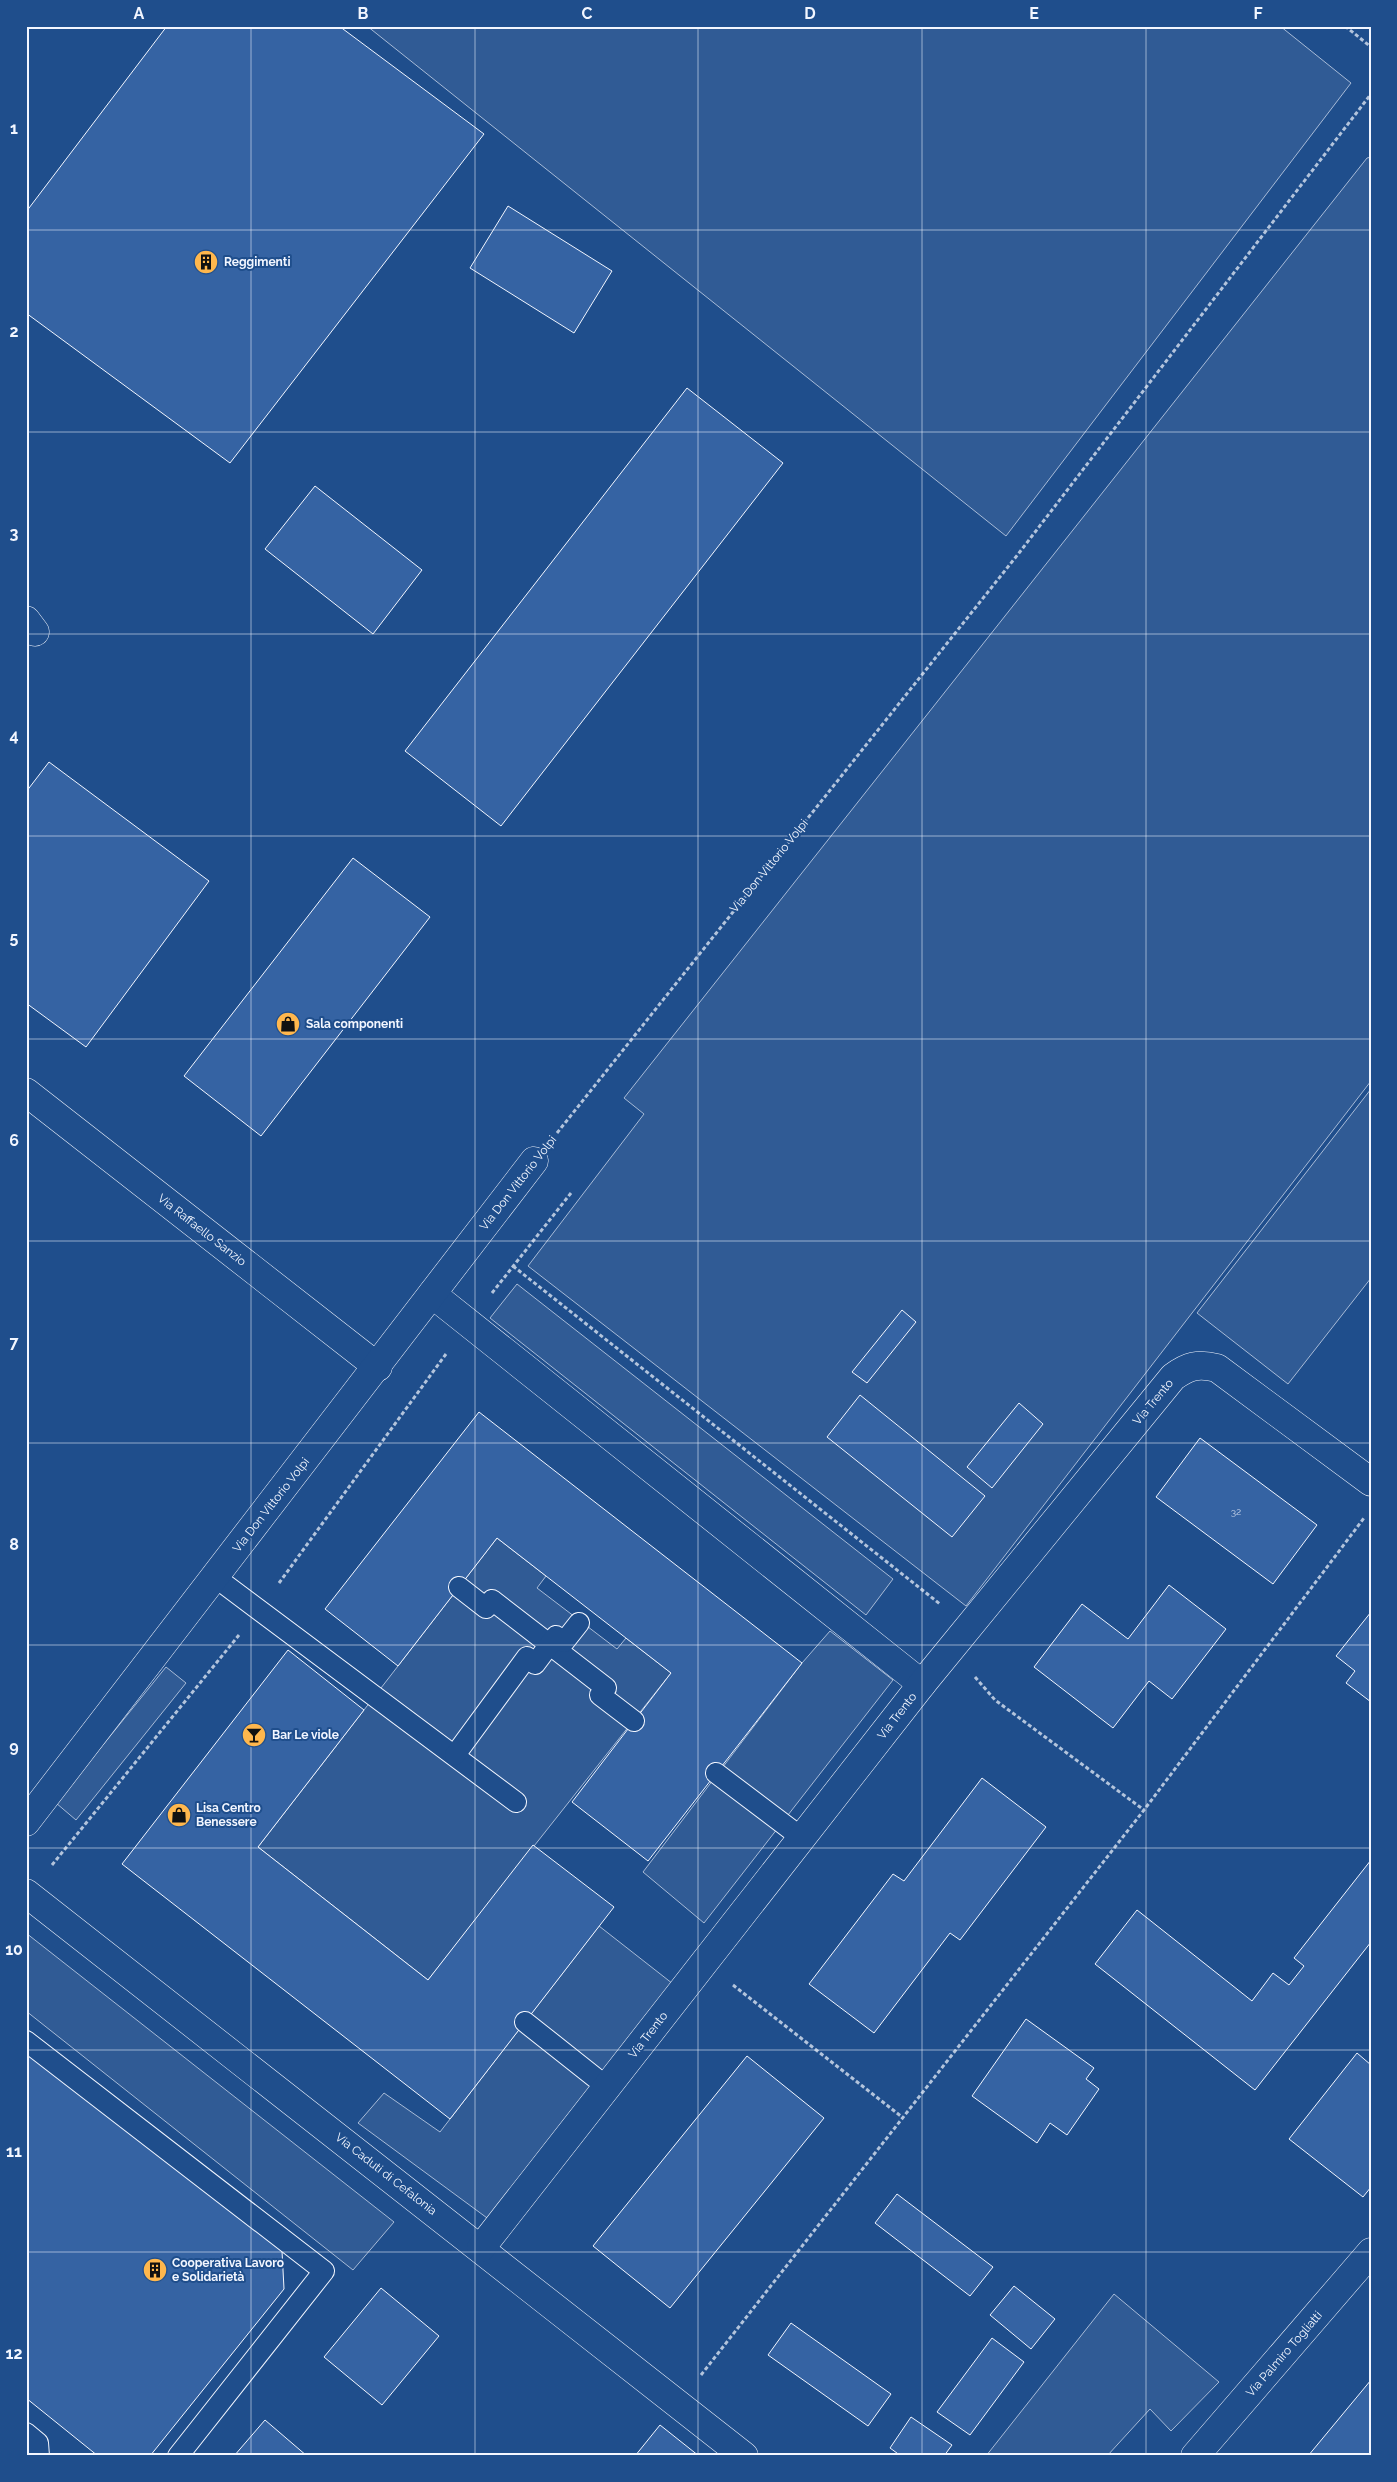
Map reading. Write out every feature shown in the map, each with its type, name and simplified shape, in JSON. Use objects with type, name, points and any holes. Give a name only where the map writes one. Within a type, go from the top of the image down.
[{"type":"street","name":"Via Raffaello Sanzio","points":[[26,1092],[378,1367]]},
{"type":"street","name":"Via Don Vittorio Volpi","points":[[26,1822],[378,1367],[534,1161]]},
{"type":"street","points":[[432,1294],[922,1684]]},
{"type":"street","name":"Via Trento","points":[[481,2248],[922,1684],[1173,1377],[1186,1367],[1203,1364],[1217,1368],[1371,1482]]},
{"type":"street","name":"Via Caduti di Cefalonia","points":[[26,1893],[679,2403],[744,2456]]},
{"type":"street","name":"Via Palmiro Togliatti","points":[[1195,2456],[1371,2252]]},
{"type":"lane","points":[[215,1577],[516,1802]]},
{"type":"lane","points":[[459,1587],[486,1608],[492,1600],[550,1644],[606,1688],[600,1695],[634,1721]]},
{"type":"lane","points":[[454,1755],[528,1657],[536,1664],[556,1636],[564,1642],[579,1622]]},
{"type":"lane","points":[[716,1773],[802,1838]]},
{"type":"lane","points":[[525,2022],[606,2088]]},
{"type":"lane","points":[[26,2041],[324,2272],[178,2456]]},
{"type":"lane","points":[[26,2433],[38,2443],[38,2456]]},
{"type":"path","points":[[1345,26],[1371,47]]},
{"type":"path","name":"Via Don Vittorio Volpi","points":[[534,1161],[1019,553],[1371,94]]},
{"type":"path","points":[[571,1193],[513,1266],[953,1614],[940,1640],[996,1700],[1144,1810]]},
{"type":"path","points":[[679,2403],[1144,1810],[1365,1517]]},
{"type":"path","points":[[705,1962],[902,2117]]},
{"type":"shaded area","points":[[367,26],[1280,26],[1351,83],[1006,536]]},
{"type":"shaded area","points":[[1371,157],[1371,1081],[966,1606],[528,1266],[644,1114],[624,1098],[1367,158]]},
{"type":"shaded area","points":[[1371,1089],[1371,1278],[1288,1384],[1197,1313]]},
{"type":"shaded area","points":[[517,1284],[893,1579],[866,1615],[490,1318]]},
{"type":"shaded area","points":[[497,1538],[546,1576],[537,1588],[617,1649],[626,1638],[671,1673],[428,1980],[258,1847]]},
{"type":"shaded area","points":[[830,1631],[893,1680],[704,1923],[643,1872],[802,1663]]},
{"type":"shaded area","points":[[166,1667],[186,1683],[76,1820],[56,1803]]},
{"type":"shaded area","points":[[599,1926],[682,1991],[498,2226],[358,2123],[384,2093],[440,2132]]},
{"type":"shaded area","points":[[26,1933],[394,2222],[353,2270],[26,2011]]},
{"type":"shaded area","points":[[1114,2294],[1219,2382],[1171,2431],[1150,2409],[1107,2456],[986,2456]]},
{"type":"building","name":"Reggimenti","points":[[167,26],[339,26],[484,134],[230,463],[26,313],[26,212]]},
{"type":"building","points":[[508,206],[612,271],[574,333],[470,268]]},
{"type":"building","points":[[687,388],[783,463],[501,826],[405,751]]},
{"type":"building","points":[[315,486],[422,570],[373,634],[265,549]]},
{"type":"building","points":[[49,762],[209,881],[86,1047],[26,1003],[26,792]]},
{"type":"building","points":[[353,858],[430,917],[261,1136],[184,1076]]},
{"type":"building","points":[[902,1310],[916,1322],[867,1383],[852,1372]]},
{"type":"building","points":[[860,1395],[985,1496],[952,1537],[827,1437]]},
{"type":"building","points":[[1019,1403],[1043,1424],[992,1488],[967,1467]]},
{"type":"building","points":[[479,1412],[802,1663],[648,1861],[572,1802],[671,1673],[497,1538],[398,1666],[325,1609]]},
{"type":"building","points":[[1200,1438],[1317,1525],[1273,1584],[1156,1497]]},
{"type":"building","points":[[1169,1585],[1226,1629],[1172,1699],[1149,1681],[1113,1728],[1034,1667],[1082,1604],[1128,1639]]},
{"type":"building","points":[[1371,1612],[1371,1702],[1346,1683],[1355,1671],[1336,1656]]},
{"type":"building","points":[[288,1650],[364,1710],[258,1847],[428,1980],[533,1845],[614,1907],[450,2119],[122,1864]]},
{"type":"building","points":[[982,1778],[1046,1827],[960,1940],[950,1933],[874,2033],[809,1984],[893,1874],[904,1881]]},
{"type":"building","points":[[1371,1860],[1371,1942],[1255,2090],[1095,1964],[1137,1910],[1252,2001],[1273,1973],[1289,1985],[1304,1966],[1294,1958]]},
{"type":"building","points":[[1026,2019],[1094,2068],[1086,2079],[1099,2089],[1067,2135],[1050,2123],[1037,2143],[972,2096]]},
{"type":"building","name":"Cooperativa Lavoro e Solidarietà","points":[[26,2048],[282,2251],[284,2289],[150,2456],[98,2456],[26,2398]]},
{"type":"building","points":[[1357,2053],[1371,2065],[1371,2187],[1363,2197],[1289,2139]]},
{"type":"building","points":[[747,2056],[824,2118],[670,2308],[593,2246]]},
{"type":"building","points":[[897,2194],[993,2267],[970,2296],[875,2223]]},
{"type":"building","points":[[1014,2286],[1055,2319],[1031,2349],[990,2315]]},
{"type":"building","points":[[381,2288],[439,2336],[382,2405],[324,2357]]},
{"type":"building","points":[[791,2323],[891,2394],[868,2426],[768,2355]]},
{"type":"building","points":[[992,2338],[1024,2362],[970,2435],[937,2412]]},
{"type":"building","points":[[1371,2380],[1371,2456],[1308,2456]]},
{"type":"building","points":[[911,2417],[952,2445],[944,2456],[901,2456],[890,2448]]},
{"type":"building","points":[[265,2420],[307,2456],[234,2456]]},
{"type":"building","points":[[660,2425],[699,2456],[635,2456]]},
{"type":"place","name":"Reggimenti","points":[[206,262]]},
{"type":"place","name":"Sala componenti","points":[[288,1024]]},
{"type":"place","name":"Bar Le viole","points":[[254,1735]]},
{"type":"place","name":"Lisa Centro Benessere","points":[[179,1815]]},
{"type":"place","name":"Cooperativa Lavoro e Solidarietà","points":[[155,2270]]}]
